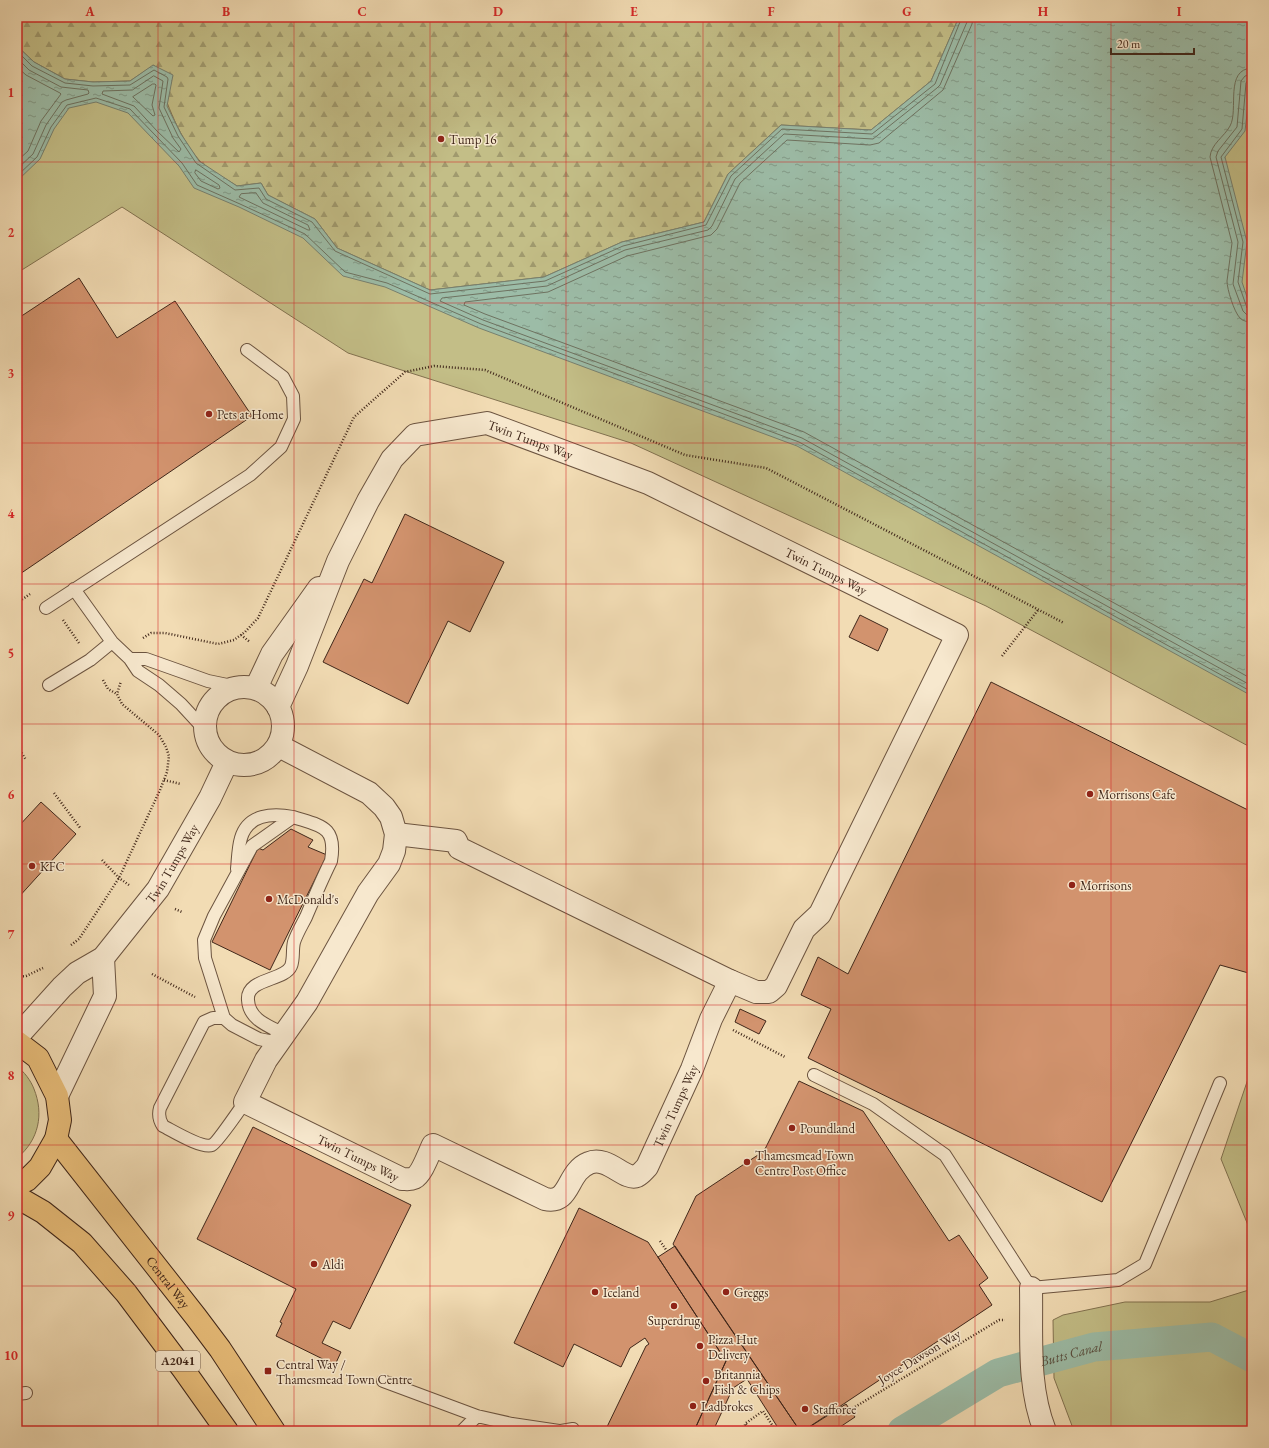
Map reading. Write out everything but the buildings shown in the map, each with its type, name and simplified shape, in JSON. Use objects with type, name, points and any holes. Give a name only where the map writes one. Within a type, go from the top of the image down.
[{"type":"main road","points":[[17,1042],[38,1058],[57,1096],[60,1120],[56,1139],[40,1167],[27,1180],[17,1185]]},
{"type":"main road","name":"Central Way","points":[[56,1139],[220,1349],[274,1431]]},
{"type":"main road","name":"A2041","points":[[17,1197],[43,1212],[82,1243],[126,1293],[227,1431]]},
{"type":"street","name":"Twin Tumps Way","points":[[278,707],[297,666],[338,561],[392,459],[414,435],[487,423],[648,483],[957,635],[820,914],[804,929],[776,986],[769,992],[756,992],[730,981],[459,848],[456,841],[396,834]]},
{"type":"street","name":"Twin Tumps Way","points":[[247,688],[338,561]]},
{"type":"street","points":[[247,688],[267,693],[276,701],[284,723],[283,735],[279,746],[262,762],[250,766],[227,762],[216,754],[208,743],[205,730],[206,717],[210,706],[217,697],[226,691],[247,688]]},
{"type":"street","points":[[245,1102],[266,1060],[307,1002],[368,893],[389,864],[394,850],[396,834],[391,817],[384,807],[369,792],[279,746]]},
{"type":"street","name":"Twin Tumps Way","points":[[17,1037],[62,987],[78,973],[104,958],[158,889],[210,798],[227,762]]},
{"type":"street","points":[[57,1096],[104,996],[104,958]]},
{"type":"street","name":"Twin Tumps Way","points":[[245,1102],[402,1179],[408,1180],[415,1178],[433,1144],[545,1199],[552,1201],[559,1199],[563,1195],[576,1172],[590,1162],[600,1161],[620,1170],[630,1177],[637,1176],[647,1167],[692,1068],[711,1019],[730,981]]},
{"type":"street","points":[[1031,1288],[1031,1358],[1035,1398],[1040,1417],[1046,1431]]},
{"type":"lane","points":[[46,608],[250,475],[280,447],[294,419],[293,396],[283,377],[247,350]]},
{"type":"lane","points":[[74,589],[112,642],[130,659],[138,671],[159,685],[205,730]]},
{"type":"lane","points":[[49,685],[90,660],[112,642]]},
{"type":"lane","points":[[130,659],[146,659],[208,681],[247,688]]},
{"type":"lane","points":[[236,876],[241,838],[246,827],[256,819],[268,815],[293,817],[316,824],[325,829],[331,837],[333,846],[331,860],[294,942],[291,967],[285,973],[258,984],[250,992],[248,999],[250,1010],[253,1015],[282,1038]]},
{"type":"lane","points":[[282,1038],[259,1039],[232,1025],[224,1018],[205,958],[204,940],[214,916],[252,846],[293,817]]},
{"type":"lane","points":[[224,1018],[213,1018],[204,1022],[160,1108],[158,1114],[159,1121],[163,1126],[198,1143],[206,1146],[213,1145],[245,1102]]},
{"type":"lane","points":[[814,1075],[873,1104],[945,1155],[1031,1288],[1118,1280],[1145,1264],[1220,1083]]},
{"type":"lane","points":[[383,1381],[477,1416],[512,1424],[560,1431],[573,1429]]},
{"type":"lane","points":[[462,1431],[477,1416]]},
{"type":"path","points":[[141,639],[151,633],[164,633],[218,644],[234,640],[245,632],[258,618],[354,417],[405,372],[434,366],[485,370],[685,455],[766,468],[1064,623]]},
{"type":"path","points":[[1002,656],[1038,610]]},
{"type":"path","points":[[62,619],[81,646]]},
{"type":"path","points":[[117,694],[121,675]]},
{"type":"path","points":[[68,948],[79,939],[119,878],[167,772],[169,756],[159,735],[122,704],[117,694],[108,688],[103,680]]},
{"type":"path","points":[[17,745],[26,760]]},
{"type":"path","points":[[164,780],[180,784]]},
{"type":"path","points":[[54,793],[81,829]]},
{"type":"path","points":[[102,860],[119,878],[130,885]]},
{"type":"path","points":[[175,909],[182,912]]},
{"type":"path","points":[[17,977],[26,976],[45,967]]},
{"type":"path","points":[[152,974],[197,998]]},
{"type":"path","points":[[728,1027],[785,1058]]},
{"type":"path","points":[[660,1241],[667,1251]]},
{"type":"path","name":"Joyce Dawson Way","points":[[850,1410],[999,1320]]},
{"type":"path","points":[[742,1431],[746,1423],[762,1411],[776,1431]]},
{"type":"path","points":[[746,1423],[751,1431]]},
{"type":"green space","points":[[17,17],[1252,17],[1252,748],[986,606],[631,443],[348,353],[122,207],[17,273]]},
{"type":"green space","points":[[17,17],[959,17],[931,81],[871,130],[781,125],[728,174],[704,222],[622,242],[544,277],[430,290],[337,248],[315,219],[268,195],[261,183],[237,186],[202,163],[191,150],[172,115],[154,65],[130,81],[93,82],[65,79],[34,62],[17,46]]},
{"type":"green space","points":[[17,1067],[25,1074],[33,1086],[39,1108],[39,1117],[35,1135],[17,1158]]},
{"type":"green space","points":[[1252,1067],[1252,1235],[1221,1159]]},
{"type":"green space","points":[[1252,1289],[1252,1431],[1074,1431],[1054,1378],[1053,1320],[1063,1315],[1125,1302],[1210,1302]]},
{"type":"water","points":[[959,17],[1252,17],[1252,71],[1245,131],[1225,157],[1247,242],[1242,282],[1252,312],[1252,696],[797,446],[479,328],[385,287],[343,276],[303,238],[239,207],[194,188],[179,166],[128,113],[96,102],[69,108],[54,129],[40,159],[17,181],[17,46],[34,62],[65,79],[93,82],[130,81],[153,65],[173,75],[167,106],[181,134],[199,161],[237,186],[261,183],[268,195],[315,219],[337,248],[430,290],[544,277],[622,242],[704,222],[728,174],[781,125],[871,130],[931,81]]},
{"type":"waterway","name":"Butts Canal","points":[[902,1431],[998,1373],[1094,1347],[1212,1337],[1252,1358]]},
{"type":"place","name":"Tump 16","points":[[441,139]]},
{"type":"place","name":"Pets at Home","points":[[209,414]]},
{"type":"place","name":"Morrisons Cafe","points":[[1090,794]]},
{"type":"place","name":"KFC","points":[[32,866]]},
{"type":"place","name":"Morrisons","points":[[1072,885]]},
{"type":"place","name":"McDonald's","points":[[269,899]]},
{"type":"place","name":"Poundland","points":[[792,1128]]},
{"type":"place","name":"Thamesmead Town Centre Post Office","points":[[747,1162]]},
{"type":"place","name":"Aldi","points":[[314,1264]]},
{"type":"place","name":"Iceland","points":[[595,1292]]},
{"type":"place","name":"Greggs","points":[[726,1292]]},
{"type":"place","name":"Superdrug","points":[[674,1306]]},
{"type":"place","name":"Pizza Hut Delivery","points":[[700,1346]]},
{"type":"place","name":"Central Way / Thamesmead Town Centre","points":[[268,1371]]},
{"type":"place","name":"Britannia Fish & Chips","points":[[706,1381]]},
{"type":"place","name":"Ladbrokes","points":[[693,1406]]},
{"type":"place","name":"Stafforce","points":[[805,1409]]}]
